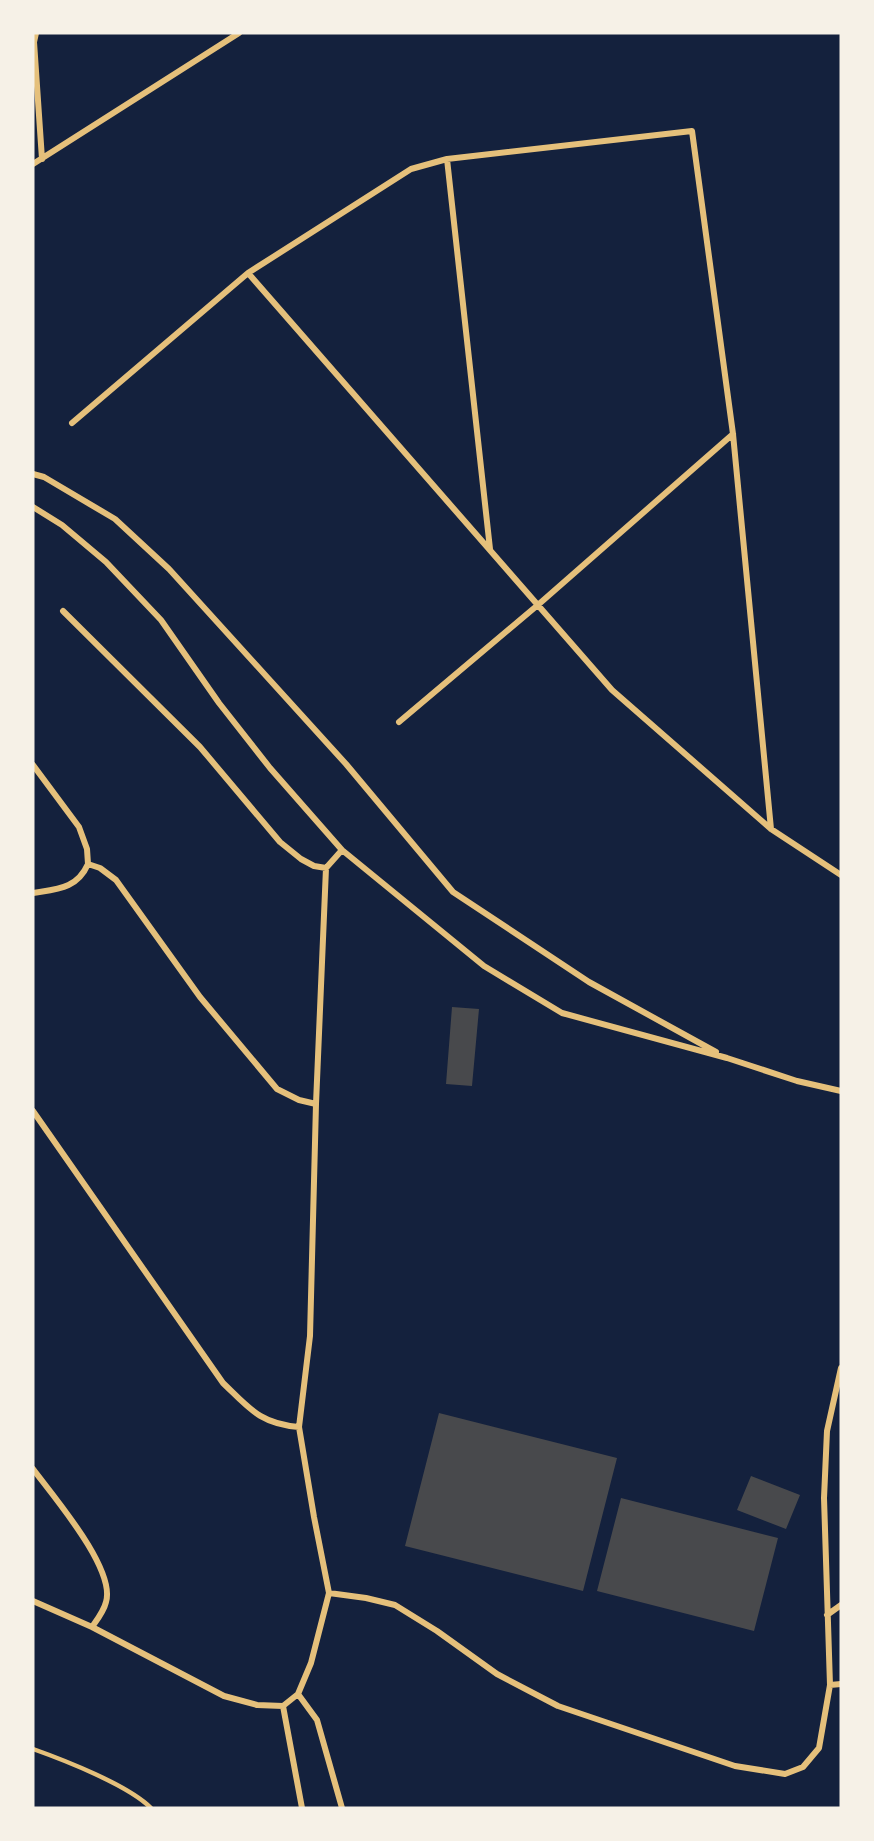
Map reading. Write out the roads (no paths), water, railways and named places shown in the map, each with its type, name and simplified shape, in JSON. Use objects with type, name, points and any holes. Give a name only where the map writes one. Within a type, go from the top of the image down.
[{"type":"street","points":[[36,33],[34,42],[42,159]]},
{"type":"street","points":[[33,164],[239,33]]},
{"type":"street","points":[[72,423],[248,273],[411,169],[447,159],[692,131],[733,434],[771,829]]},
{"type":"street","points":[[447,159],[490,550]]},
{"type":"street","points":[[248,273],[612,690],[771,829],[841,875]]},
{"type":"street","points":[[399,722],[539,604],[733,434]]},
{"type":"street","points":[[33,474],[44,477],[115,519],[169,569],[346,764],[453,892],[589,982],[727,1058]]},
{"type":"street","points":[[33,507],[62,525],[106,562],[162,620],[219,703],[270,768],[342,850],[484,966],[562,1013],[727,1058],[797,1082],[841,1091]]},
{"type":"street","points":[[63,611],[200,747],[280,842],[300,859],[314,866],[326,868]]},
{"type":"street","points":[[33,765],[80,827],[87,849],[88,864],[83,876],[74,883],[60,889],[33,893]]},
{"type":"street","points":[[33,1601],[92,1627],[224,1696],[257,1705],[283,1706],[298,1694],[311,1664],[329,1593],[298,1426],[310,1336],[316,1104],[326,868],[342,850]]},
{"type":"street","points":[[88,864],[100,868],[116,880],[200,997],[277,1089],[299,1100],[316,1104]]},
{"type":"street","points":[[33,1111],[223,1383],[256,1415],[283,1426],[298,1426]]},
{"type":"street","points":[[329,1593],[395,1605],[497,1674],[558,1706],[735,1766],[785,1774],[802,1767],[819,1748],[830,1685],[824,1498],[827,1431],[841,1368]]},
{"type":"street","points":[[33,1469],[86,1542],[105,1579],[107,1602],[92,1627]]},
{"type":"street","points":[[827,1615],[841,1605]]},
{"type":"street","points":[[830,1685],[841,1684]]},
{"type":"street","points":[[298,1694],[317,1720],[342,1808]]},
{"type":"street","points":[[283,1706],[302,1808]]},
{"type":"lane","points":[[33,1749],[139,1796],[151,1808]]}]
